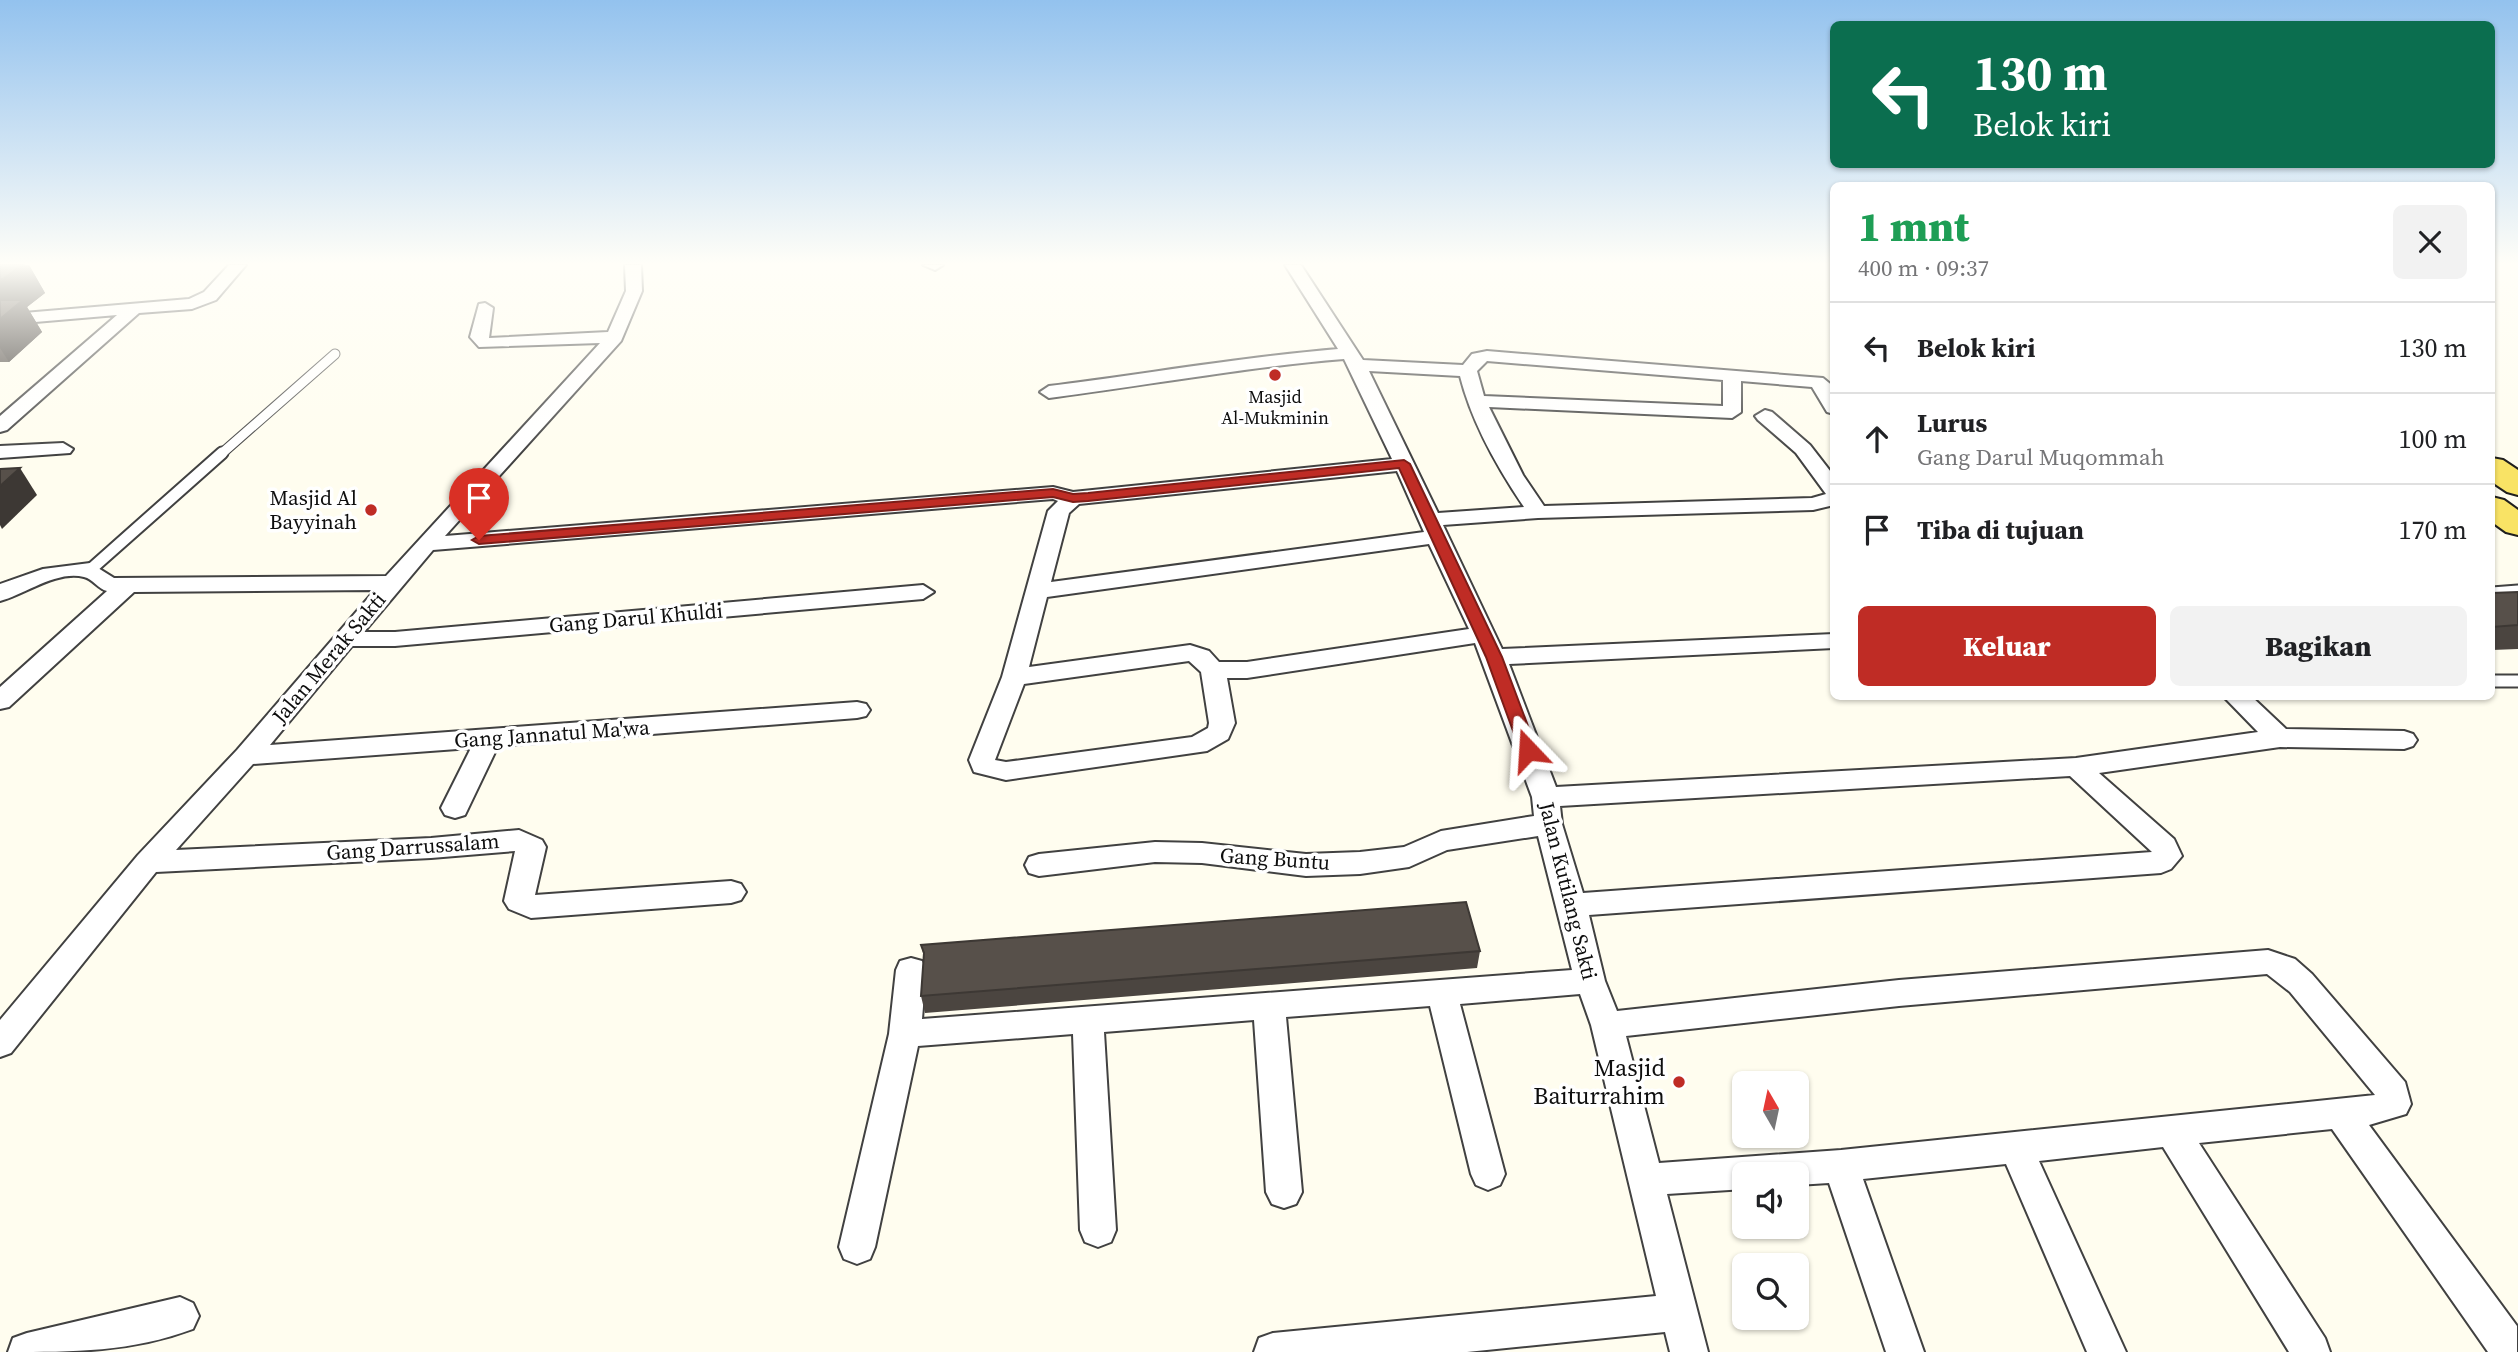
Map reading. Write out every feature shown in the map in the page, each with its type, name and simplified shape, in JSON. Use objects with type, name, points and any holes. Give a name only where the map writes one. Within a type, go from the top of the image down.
[{"type":"main road","points":[[2495,469],[2518,485]]},
{"type":"main road","points":[[2495,509],[2518,525]]},
{"type":"street","points":[[0,426],[112,328]]},
{"type":"street","points":[[482,328],[480,337],[485,343],[615,337]]},
{"type":"street","name":"Jalan Merak Sakti","points":[[0,1043],[148,862],[348,639],[426,544],[615,337],[619,328]]},
{"type":"street","name":"Jalan Kutilang Sakti","points":[[1333,328],[1352,359],[1404,464],[1488,645],[1547,810],[1590,981],[1607,1025],[1689,1352]]},
{"type":"street","points":[[1468,371],[1478,358],[1487,356],[1817,383],[1825,387],[1830,399]]},
{"type":"street","points":[[1049,392],[1218,370],[1245,362],[1352,359],[1468,371]]},
{"type":"street","points":[[1468,371],[1476,401],[1513,475],[1538,512]]},
{"type":"street","points":[[1476,401],[1732,412],[1732,376]]},
{"type":"street","points":[[1765,416],[1803,449],[1830,485]]},
{"type":"street","points":[[0,452],[63,449]]},
{"type":"street","points":[[426,544],[1053,493],[1073,498],[1404,464]]},
{"type":"street","points":[[1014,677],[1190,653],[1200,656],[1213,670],[1222,723],[1219,733],[1208,740],[1184,747],[992,770],[983,766],[982,760],[1014,677],[1059,510],[1073,498]]},
{"type":"street","points":[[1038,591],[1538,512],[1813,503],[1830,499]]},
{"type":"street","points":[[0,594],[30,578],[58,572],[90,570],[109,585],[128,586],[393,583]]},
{"type":"street","points":[[0,701],[128,586]]},
{"type":"street","name":"Gang Darul Khuldi","points":[[348,639],[395,639],[923,592]]},
{"type":"street","points":[[1213,670],[1247,670],[1488,645],[1830,641]]},
{"type":"street","points":[[2239,700],[2280,738]]},
{"type":"street","name":"Gang Jannatul Ma'wa","points":[[246,755],[857,710]]},
{"type":"street","name":"Gang Buntu","points":[[1039,865],[1154,852],[1202,853],[1306,865],[1360,863],[1409,857],[1441,841],[1547,810],[2076,767],[2280,738],[2404,740]]},
{"type":"street","points":[[455,808],[488,739]]},
{"type":"street","points":[[1572,905],[2161,862],[2168,856],[2164,846],[2076,767]]},
{"type":"street","name":"Gang Darrussalam","points":[[148,862],[431,848],[520,840],[532,846],[519,901],[531,907],[731,892]]},
{"type":"street","points":[[1607,1025],[1899,993],[2268,962],[2284,968],[2301,983],[2393,1092],[2394,1104],[2382,1109],[1841,1166],[1644,1181]]},
{"type":"street","points":[[856,1247],[905,1034],[911,970]]},
{"type":"street","points":[[905,1034],[1590,981]]},
{"type":"street","points":[[1442,993],[1488,1174]]},
{"type":"street","points":[[1269,1006],[1284,1192]]},
{"type":"street","points":[[1088,1021],[1098,1230]]},
{"type":"street","points":[[2340,1113],[2503,1340]]},
{"type":"street","points":[[2172,1131],[2311,1352]]},
{"type":"street","points":[[2016,1148],[2107,1352]]},
{"type":"street","points":[[1841,1166],[1905,1352]]},
{"type":"street","points":[[1273,1352],[1681,1312]]},
{"type":"street","points":[[27,1352],[180,1316]]},
{"type":"lane","points":[[90,570],[335,354]]},
{"type":"lane","points":[[2495,593],[2518,591]]},
{"type":"lane","points":[[2495,681],[2518,681]]},
{"type":"building","points":[[20,468],[0,486],[0,469]]},
{"type":"building","points":[[2518,592],[2518,625],[2495,627],[2495,593]]},
{"type":"building","points":[[1466,902],[1480,951],[921,996],[924,953],[921,945]]},
{"type":"place","name":"Masjid Al-Mukminin","points":[[1275,375]]},
{"type":"place","name":"Masjid Al Bayyinah","points":[[371,510]]},
{"type":"place","name":"Masjid Baiturrahim","points":[[1679,1082]]},
{"type":"route","points":[[479,540],[1053,493],[1073,498],[1088,497],[1404,464],[1494,657],[1528,750]]}]
